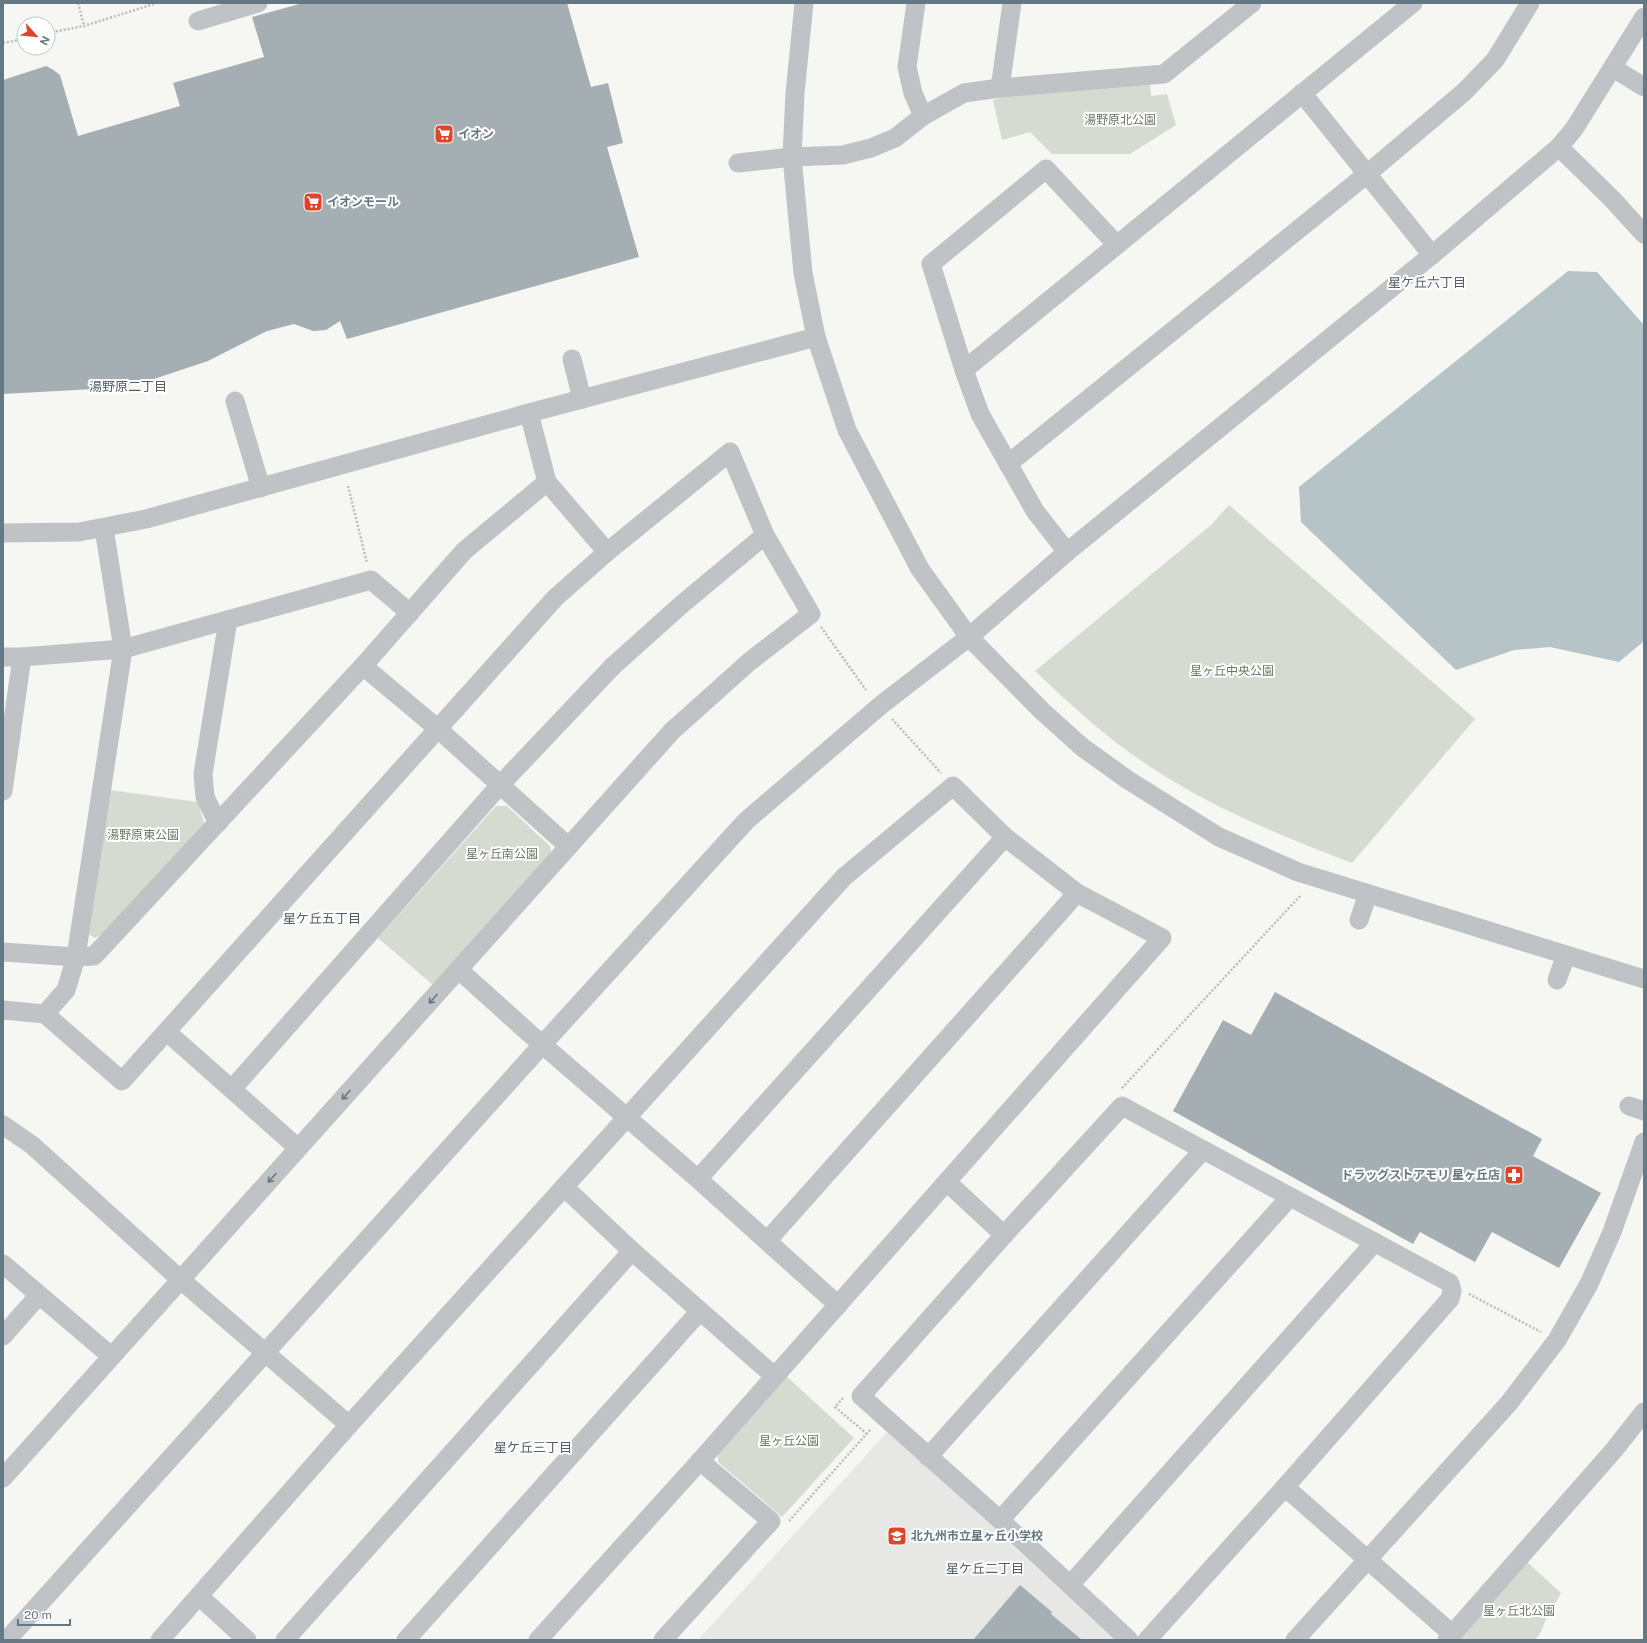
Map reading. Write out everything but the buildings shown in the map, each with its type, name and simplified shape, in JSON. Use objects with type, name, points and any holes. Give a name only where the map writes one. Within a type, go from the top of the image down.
[{"type":"street","points":[[198,20],[258,3]]},
{"type":"street","points":[[804,3],[795,93],[792,157],[802,273],[816,337],[847,430],[920,569],[969,637],[1047,716],[1082,747],[1128,780],[1219,837],[1298,872],[1644,979]]},
{"type":"street","points":[[916,3],[907,67],[913,93],[923,116]]},
{"type":"street","points":[[1000,88],[1012,3]]},
{"type":"street","points":[[738,163],[792,157],[843,155],[871,148],[895,138],[923,116],[964,94],[1000,88],[1164,74],[1252,3]]},
{"type":"street","points":[[964,370],[1412,3]]},
{"type":"street","points":[[1008,464],[1367,174],[1464,92],[1495,60],[1530,3]]},
{"type":"street","points":[[7,1640],[542,1045],[746,821],[881,705],[969,637],[1067,552],[1432,255],[1559,148],[1574,129],[1644,17]]},
{"type":"street","points":[[1613,68],[1644,87]]},
{"type":"street","points":[[1302,92],[1432,255]]},
{"type":"street","points":[[1559,148],[1613,200],[1644,234]]},
{"type":"street","points":[[1067,552],[1035,511],[980,414],[964,370],[931,264],[1046,169],[1116,244]]},
{"type":"street","points":[[3,533],[79,532],[146,519],[529,413],[816,337]]},
{"type":"street","points":[[572,359],[582,399]]},
{"type":"street","points":[[235,401],[261,488]]},
{"type":"street","points":[[529,413],[547,482],[607,552]]},
{"type":"street","points":[[3,1010],[45,1014],[122,1081],[555,598],[607,552],[730,452],[764,535],[811,614],[750,662],[672,731],[3,1478]]},
{"type":"street","points":[[3,952],[76,957],[94,956],[363,666],[464,551],[547,482]]},
{"type":"street","points":[[45,1014],[66,990],[76,957],[123,649],[104,528]]},
{"type":"street","points":[[232,1089],[500,785],[613,666],[681,605],[764,535]]},
{"type":"street","points":[[3,657],[22,657],[123,649],[371,580],[410,613]]},
{"type":"street","points":[[218,823],[205,796],[203,774],[228,620]]},
{"type":"street","points":[[3,790],[22,657]]},
{"type":"street","points":[[363,666],[437,728],[568,846]]},
{"type":"street","points":[[160,1640],[349,1425],[844,877],[952,786],[1005,837],[1077,893],[1162,938],[700,1461],[538,1640]]},
{"type":"street","points":[[698,1179],[1005,837]]},
{"type":"street","points":[[767,1241],[1077,893]]},
{"type":"street","points":[[1359,920],[1368,894]]},
{"type":"street","points":[[1557,980],[1566,954]]},
{"type":"street","points":[[459,970],[542,1045],[698,1179],[838,1305]]},
{"type":"street","points":[[167,1032],[298,1148]]},
{"type":"street","points":[[1129,1640],[1000,1520],[861,1396],[1004,1235],[1122,1106],[1450,1283],[1452,1291],[1450,1299],[1285,1488],[1147,1640]]},
{"type":"street","points":[[3,1125],[32,1145],[181,1280],[349,1425]]},
{"type":"street","points":[[1295,1640],[1509,1403],[1557,1340],[1589,1284],[1612,1232],[1644,1142]]},
{"type":"street","points":[[928,1457],[1203,1150]]},
{"type":"street","points":[[947,1182],[1004,1235]]},
{"type":"street","points":[[564,1187],[632,1251],[774,1376]]},
{"type":"street","points":[[1000,1520],[1290,1197]]},
{"type":"street","points":[[1070,1585],[1374,1242]]},
{"type":"street","points":[[285,1640],[632,1251]]},
{"type":"street","points":[[3,1264],[111,1356]]},
{"type":"street","points":[[3,1336],[40,1295]]},
{"type":"street","points":[[406,1640],[700,1311]]},
{"type":"street","points":[[1285,1488],[1368,1559],[1450,1637],[1614,1450],[1644,1412]]},
{"type":"street","points":[[663,1640],[770,1521],[700,1461]]},
{"type":"street","points":[[199,1596],[247,1640]]},
{"type":"path","points":[[78,3],[84,26]]},
{"type":"path","points":[[56,31],[84,26],[157,3]]},
{"type":"path","points":[[3,43],[16,41]]},
{"type":"path","points":[[348,486],[371,580]]},
{"type":"path","points":[[811,614],[866,690]]},
{"type":"path","points":[[890,718],[952,786]]},
{"type":"path","points":[[1450,1283],[1542,1332]]},
{"type":"shaded area","points":[[1568,271],[1597,272],[1644,325],[1644,641],[1619,662],[1550,647],[1514,650],[1456,670],[1301,522],[1299,487]]},
{"type":"shaded area","name":"北九州市立星ヶ丘小学校","points":[[888,1431],[1115,1640],[698,1640]]},
{"type":"green space","name":"湯野原北公園","points":[[1150,84],[1151,96],[1167,94],[1176,125],[1130,154],[1052,154],[1030,132],[1002,140],[993,100],[1009,95]]},
{"type":"green space","name":"星ヶ丘中央公園","points":[[1229,505],[1475,719],[1352,863],[1246,820],[1195,794],[1170,779],[1131,754],[1102,731],[1035,671],[1211,525]]},
{"type":"green space","name":"湯野原東公園","points":[[110,790],[198,802],[205,826],[110,930],[95,938],[86,933]]},
{"type":"green space","name":"星ヶ丘南公園","points":[[496,806],[507,806],[550,846],[552,854],[433,985],[378,938]]},
{"type":"green space","name":"星ヶ丘公園","points":[[786,1376],[854,1438],[782,1517],[718,1462],[718,1452]]},
{"type":"green space","name":"星ヶ丘北公園","points":[[1526,1561],[1561,1593],[1546,1619],[1541,1632],[1535,1640],[1456,1640]]},
{"type":"place","name":"イオン","points":[[444,134]]},
{"type":"place","name":"イオンモール","points":[[313,202]]},
{"type":"place","name":"ドラッグストアモリ 星ヶ丘店","points":[[1514,1175]]},
{"type":"place","name":"北九州市立星ヶ丘小学校","points":[[897,1536]]},
{"type":"district","name":"星ケ丘六丁目","points":[[1427,282]]},
{"type":"district","name":"湯野原二丁目","points":[[128,386]]},
{"type":"district","name":"星ケ丘五丁目","points":[[322,918]]},
{"type":"district","name":"星ケ丘三丁目","points":[[533,1447]]},
{"type":"district","name":"星ケ丘二丁目","points":[[985,1568]]}]
